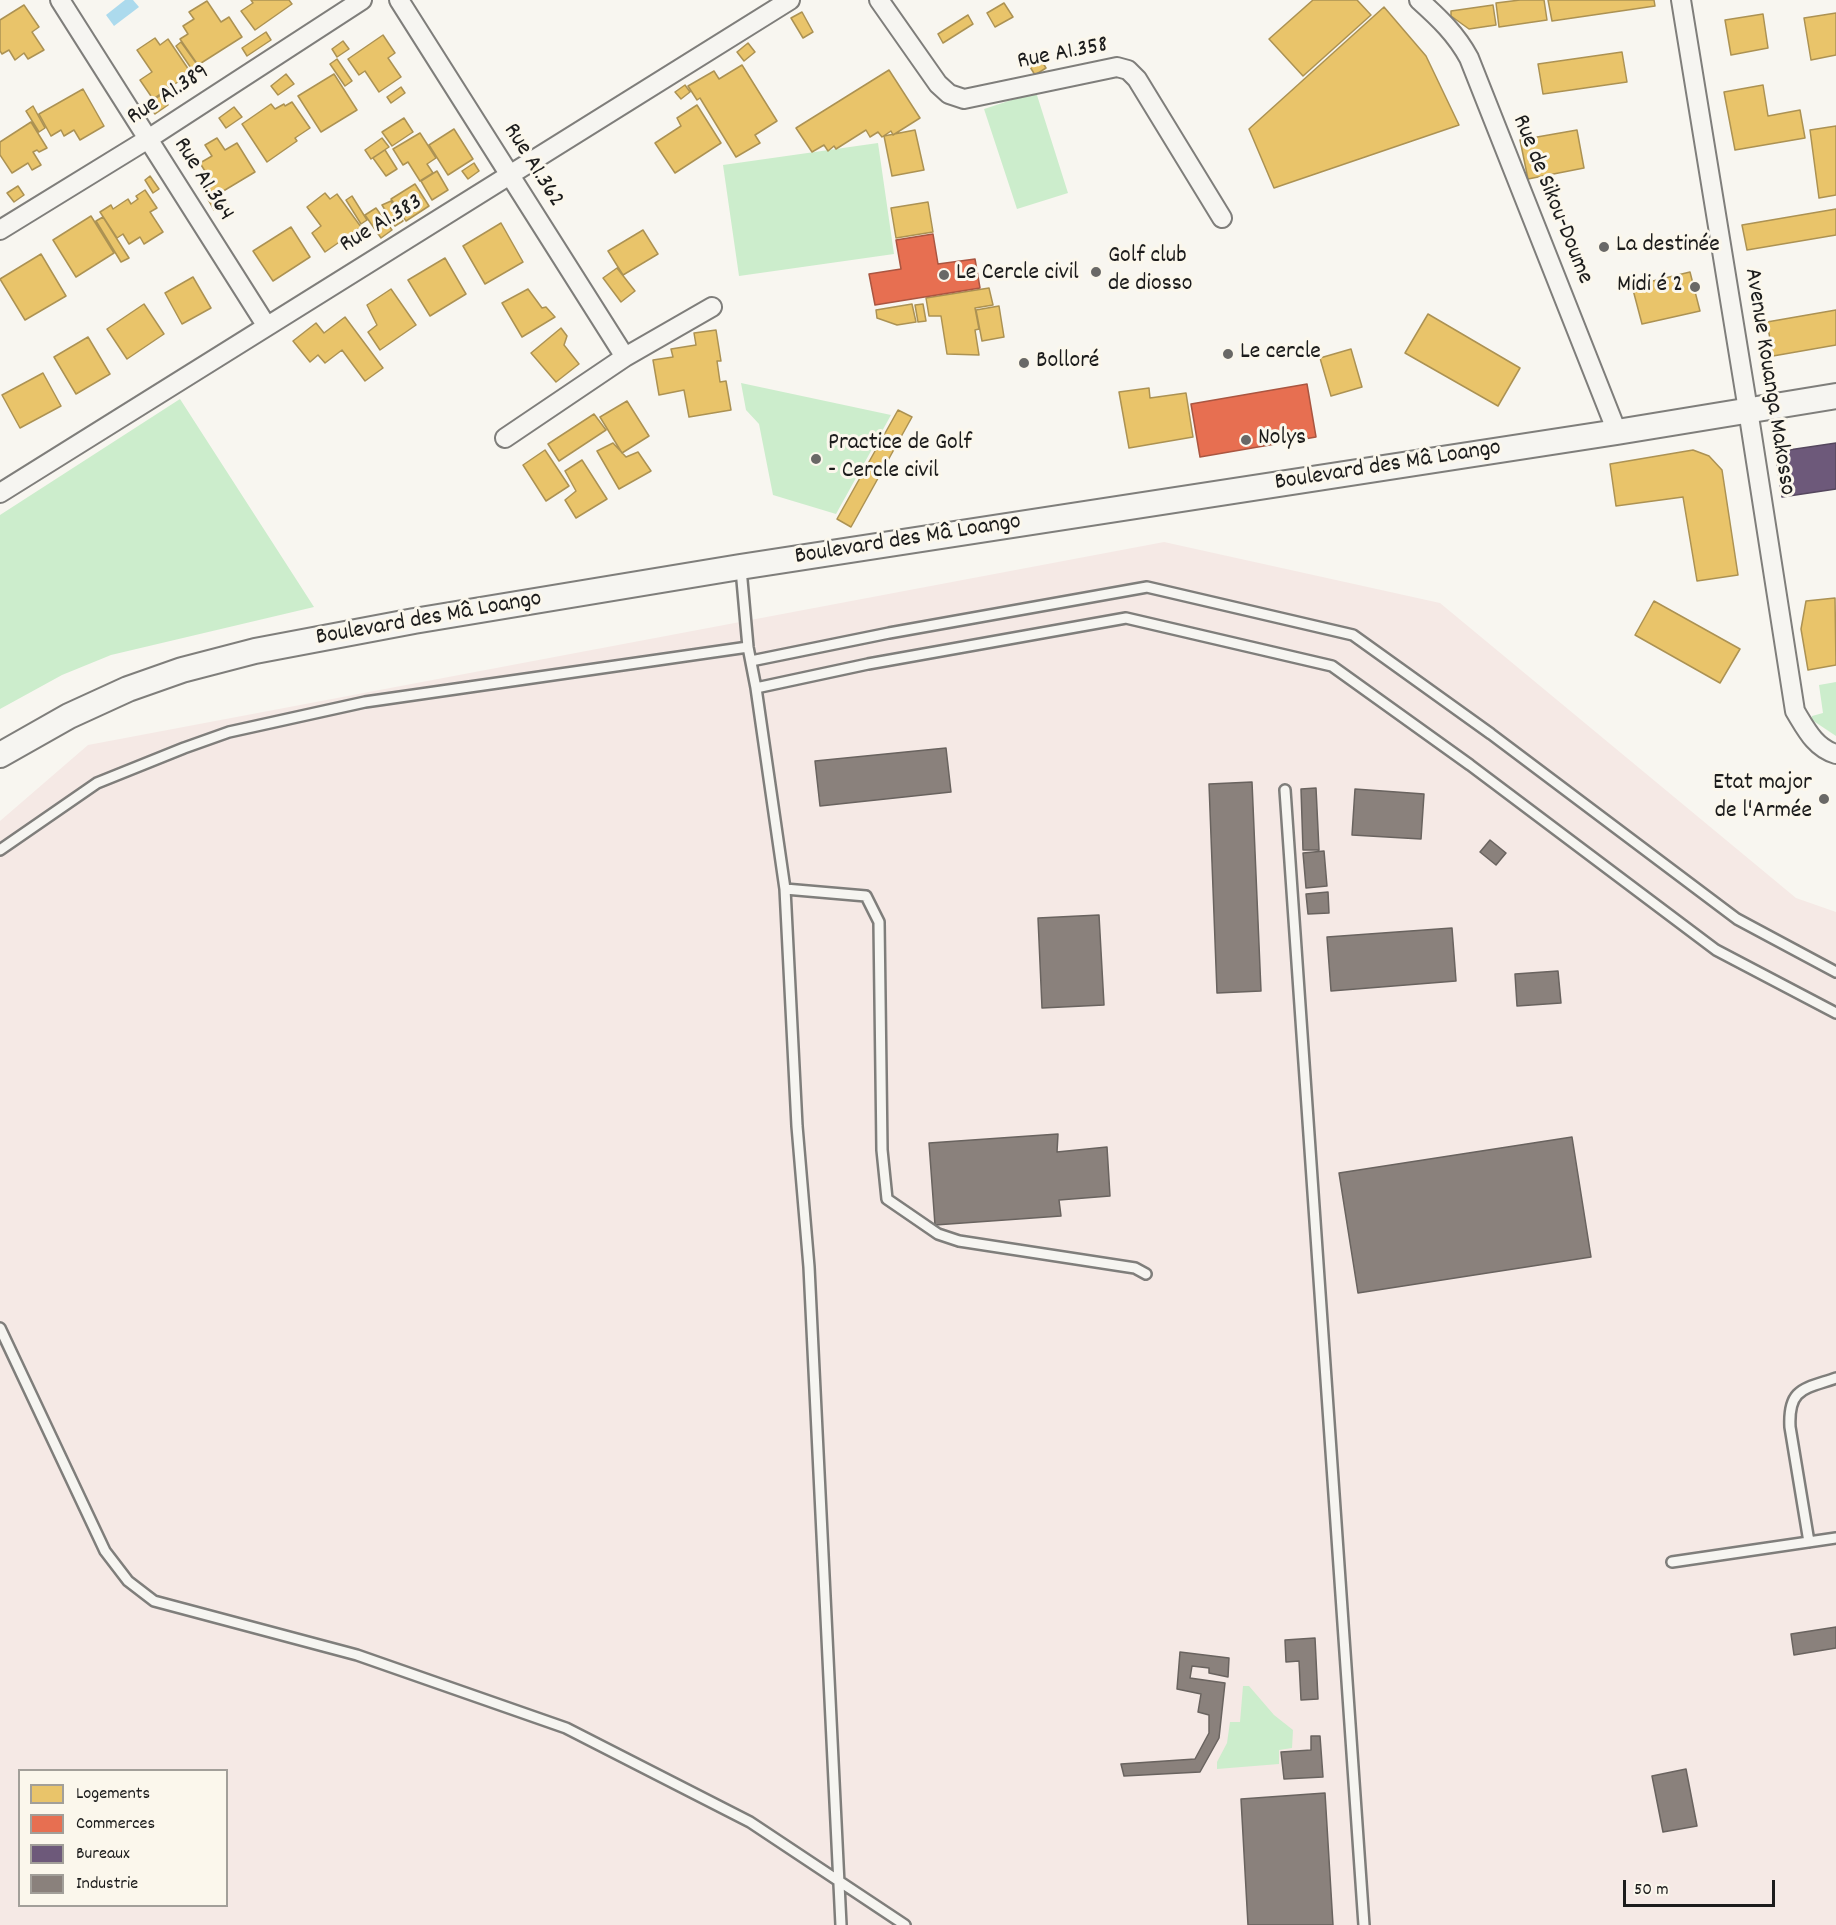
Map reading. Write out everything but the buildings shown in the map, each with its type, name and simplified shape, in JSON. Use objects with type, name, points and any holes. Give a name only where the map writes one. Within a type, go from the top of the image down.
[{"type":"street","name":"Rue A1.364","points":[[60,0],[266,325]]},
{"type":"street","name":"Rue A1.389","points":[[0,230],[148,139],[362,0]]},
{"type":"street","name":"Rue A1.362","points":[[399,0],[625,357]]},
{"type":"street","name":"Rue A1.383","points":[[0,493],[790,0]]},
{"type":"street","name":"Rue A1.358","points":[[879,0],[938,84],[949,94],[964,99],[1117,67],[1128,70],[1137,79],[1167,126],[1222,218]]},
{"type":"street","name":"Rue de Sikou-Doume","points":[[1419,0],[1445,23],[1460,41],[1469,58],[1617,432]]},
{"type":"street","name":"Avenue Kouanga Makosso","points":[[1681,0],[1795,711],[1811,737],[1828,752],[1836,754]]},
{"type":"street","points":[[505,438],[625,357],[712,307]]},
{"type":"street","name":"Boulevard des Mâ Loango","points":[[0,755],[69,716],[128,689],[192,667],[255,651],[414,621],[740,567],[1617,432],[1836,396]]},
{"type":"lane","points":[[740,567],[748,647],[756,688],[784,889],[797,1126],[809,1267],[841,1925]]},
{"type":"lane","points":[[751,661],[889,633],[1147,587],[1353,635],[1491,734],[1737,919],[1836,972]]},
{"type":"lane","points":[[756,688],[880,662],[1126,618],[1332,666],[1470,765],[1716,950],[1836,1013]]},
{"type":"lane","points":[[0,850],[97,783],[229,732],[365,702],[748,647]]},
{"type":"lane","points":[[1285,790],[1364,1925]]},
{"type":"lane","points":[[784,889],[866,896],[879,922],[882,1150],[887,1199],[938,1234],[959,1241],[1135,1268],[1146,1274]]},
{"type":"lane","points":[[0,1328],[105,1551],[128,1581],[154,1601],[357,1656],[566,1728],[750,1822],[905,1925]]},
{"type":"lane","points":[[1809,1542],[1789,1410],[1794,1398],[1803,1389],[1836,1378]]},
{"type":"lane","points":[[1672,1562],[1836,1538]]},
{"type":"shaded area","points":[[1164,542],[1440,603],[1796,898],[1836,912],[1836,1925],[0,1925],[0,821],[88,745]]},
{"type":"green space","points":[[1036,92],[1068,193],[1017,209],[984,109]]},
{"type":"green space","points":[[878,143],[894,254],[739,276],[723,165]]},
{"type":"green space","name":"Practice de Golf - Cercle civil","points":[[741,383],[891,415],[836,514],[773,495],[759,424],[746,410]]},
{"type":"green space","points":[[180,399],[314,607],[111,655],[62,675],[0,709],[0,515]]},
{"type":"green space","points":[[1836,682],[1836,736],[1812,720],[1812,716],[1823,713],[1819,685]]},
{"type":"green space","points":[[1243,1686],[1249,1686],[1274,1715],[1293,1730],[1292,1748],[1279,1750],[1279,1764],[1217,1769],[1217,1762],[1227,1743],[1230,1722],[1240,1722]]},
{"type":"water","points":[[125,0],[133,0],[139,7],[114,26],[106,15]]},
{"type":"place","name":"La destinée","points":[[1604,247]]},
{"type":"place","name":"Golf club de diosso","points":[[1096,272]]},
{"type":"place","name":"Le Cercle civil","points":[[944,275]]},
{"type":"place","name":"Midi é 2","points":[[1695,287]]},
{"type":"place","name":"Le cercle","points":[[1228,354]]},
{"type":"place","name":"Bolloré","points":[[1024,363]]},
{"type":"place","name":"Nolys","points":[[1246,440]]},
{"type":"place","name":"Practice de Golf - Cercle civil","points":[[816,459]]},
{"type":"place","name":"Etat major de l'Armée","points":[[1824,799]]}]
